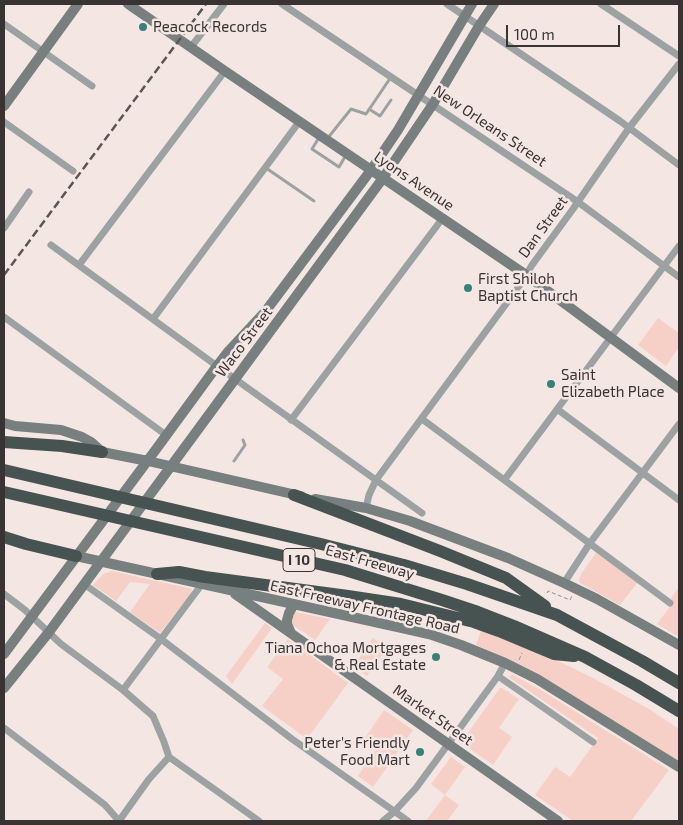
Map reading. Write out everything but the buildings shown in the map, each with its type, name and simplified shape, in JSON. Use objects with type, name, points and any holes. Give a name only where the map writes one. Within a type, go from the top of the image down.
[{"type":"highway","points":[[4,442],[62,446],[102,452]]},
{"type":"highway","name":"East Freeway","points":[[4,470],[312,542],[404,565],[467,584],[557,615],[642,661],[679,684]]},
{"type":"highway","name":"East Freeway","points":[[4,492],[345,570],[434,597],[478,612],[585,658],[636,685],[679,711]]},
{"type":"highway","points":[[294,495],[506,578],[557,615]]},
{"type":"highway","points":[[4,537],[76,556]]},
{"type":"highway","points":[[157,574],[179,572],[401,604],[474,622],[554,654],[585,658]]},
{"type":"main road","points":[[4,106],[78,4]]},
{"type":"main road","name":"Lyons Avenue","points":[[128,4],[526,275],[679,388]]},
{"type":"main road","name":"Waco Street","points":[[4,654],[9,642],[32,617],[217,366],[265,312],[371,170],[398,130],[472,4]]},
{"type":"main road","name":"Waco Street","points":[[4,688],[49,632],[384,178],[433,104],[494,4]]},
{"type":"main road","points":[[298,268],[310,278]]},
{"type":"main road","points":[[4,423],[16,426],[61,430],[82,437],[102,452],[294,495],[366,508],[410,521],[508,558],[564,583],[619,610],[679,645]]},
{"type":"main road","name":"East Freeway Frontage Road","points":[[76,556],[294,604],[432,636],[461,645],[505,663],[549,686],[679,767]]},
{"type":"main road","name":"Market Street","points":[[230,590],[558,821]]},
{"type":"main road","points":[[291,633],[287,620],[294,604]]},
{"type":"street","points":[[191,47],[224,4]]},
{"type":"street","name":"New Orleans Street","points":[[282,4],[578,202],[679,277]]},
{"type":"street","points":[[447,4],[629,128],[679,165]]},
{"type":"street","points":[[601,4],[679,56]]},
{"type":"street","points":[[4,24],[92,86]]},
{"type":"street","name":"Dan Street","points":[[366,508],[369,495],[376,480],[520,285],[532,265],[629,128],[679,64]]},
{"type":"street","points":[[79,265],[225,71]]},
{"type":"street","points":[[4,122],[74,171]]},
{"type":"street","points":[[153,319],[299,122]]},
{"type":"street","points":[[4,228],[29,192]]},
{"type":"street","points":[[291,420],[442,219]]},
{"type":"street","points":[[51,245],[422,513]]},
{"type":"street","points":[[505,479],[679,246]]},
{"type":"street","points":[[4,318],[166,436]]},
{"type":"street","points":[[557,410],[679,500]]},
{"type":"street","points":[[422,419],[670,602]]},
{"type":"street","points":[[564,583],[590,543],[679,424]]},
{"type":"street","points":[[84,584],[161,639],[292,740],[408,821]]},
{"type":"street","points":[[123,690],[202,584]]},
{"type":"street","points":[[4,594],[25,610],[61,644],[123,690],[153,716],[169,757],[259,821]]},
{"type":"street","points":[[383,821],[416,788],[498,676],[505,663]]},
{"type":"street","points":[[498,676],[593,742]]},
{"type":"street","points":[[4,728],[106,805],[119,821],[149,779],[169,757]]},
{"type":"lane","points":[[347,154],[339,167],[312,149],[351,109],[366,114],[391,77]]},
{"type":"lane","points":[[369,109],[380,116],[391,100]]},
{"type":"lane","points":[[266,168],[314,202]]},
{"type":"lane","points":[[234,461],[245,445],[243,440]]},
{"type":"path","points":[[398,700],[406,692]]},
{"type":"shaded area","points":[[658,318],[679,333],[679,347],[666,366],[638,345]]},
{"type":"shaded area","points":[[596,553],[638,582],[620,605],[580,583],[581,574]]},
{"type":"shaded area","points":[[112,571],[192,589],[190,595],[160,633],[130,612],[150,584],[130,582],[116,601],[93,585],[103,574]]},
{"type":"shaded area","points":[[679,587],[679,637],[657,624],[672,604],[671,598]]},
{"type":"shaded area","points":[[295,612],[330,619],[315,640],[292,625],[291,622]]},
{"type":"shaded area","points":[[265,623],[272,628],[232,684],[226,676]]},
{"type":"shaded area","points":[[481,630],[538,651],[595,679],[649,709],[679,729],[679,762],[538,675],[476,645]]},
{"type":"shaded area","points":[[373,638],[387,648],[367,676],[353,667]]},
{"type":"shaded area","points":[[288,639],[348,683],[307,739],[262,706],[283,679],[267,667]]},
{"type":"shaded area","points":[[513,675],[541,690],[669,770],[631,821],[573,821],[535,795],[555,767],[570,777],[598,738],[510,678],[509,676]]},
{"type":"shaded area","points":[[500,688],[519,699],[499,728],[512,737],[493,765],[463,744],[462,741]]},
{"type":"shaded area","points":[[384,710],[413,730],[373,787],[358,776],[378,747],[365,738]]},
{"type":"shaded area","points":[[451,757],[465,767],[445,795],[431,784]]},
{"type":"shaded area","points":[[445,795],[459,805],[447,821],[426,821]]},
{"type":"railway","points":[[4,275],[206,4]]},
{"type":"place","name":"Peacock Records","points":[[143,27]]},
{"type":"place","name":"First Shiloh Baptist Church","points":[[468,288]]},
{"type":"place","name":"Saint Elizabeth Place","points":[[551,384]]},
{"type":"place","name":"Tiana Ochoa Mortgages & Real Estate","points":[[436,657]]},
{"type":"place","name":"Peter's Friendly Food Mart","points":[[420,752]]}]
